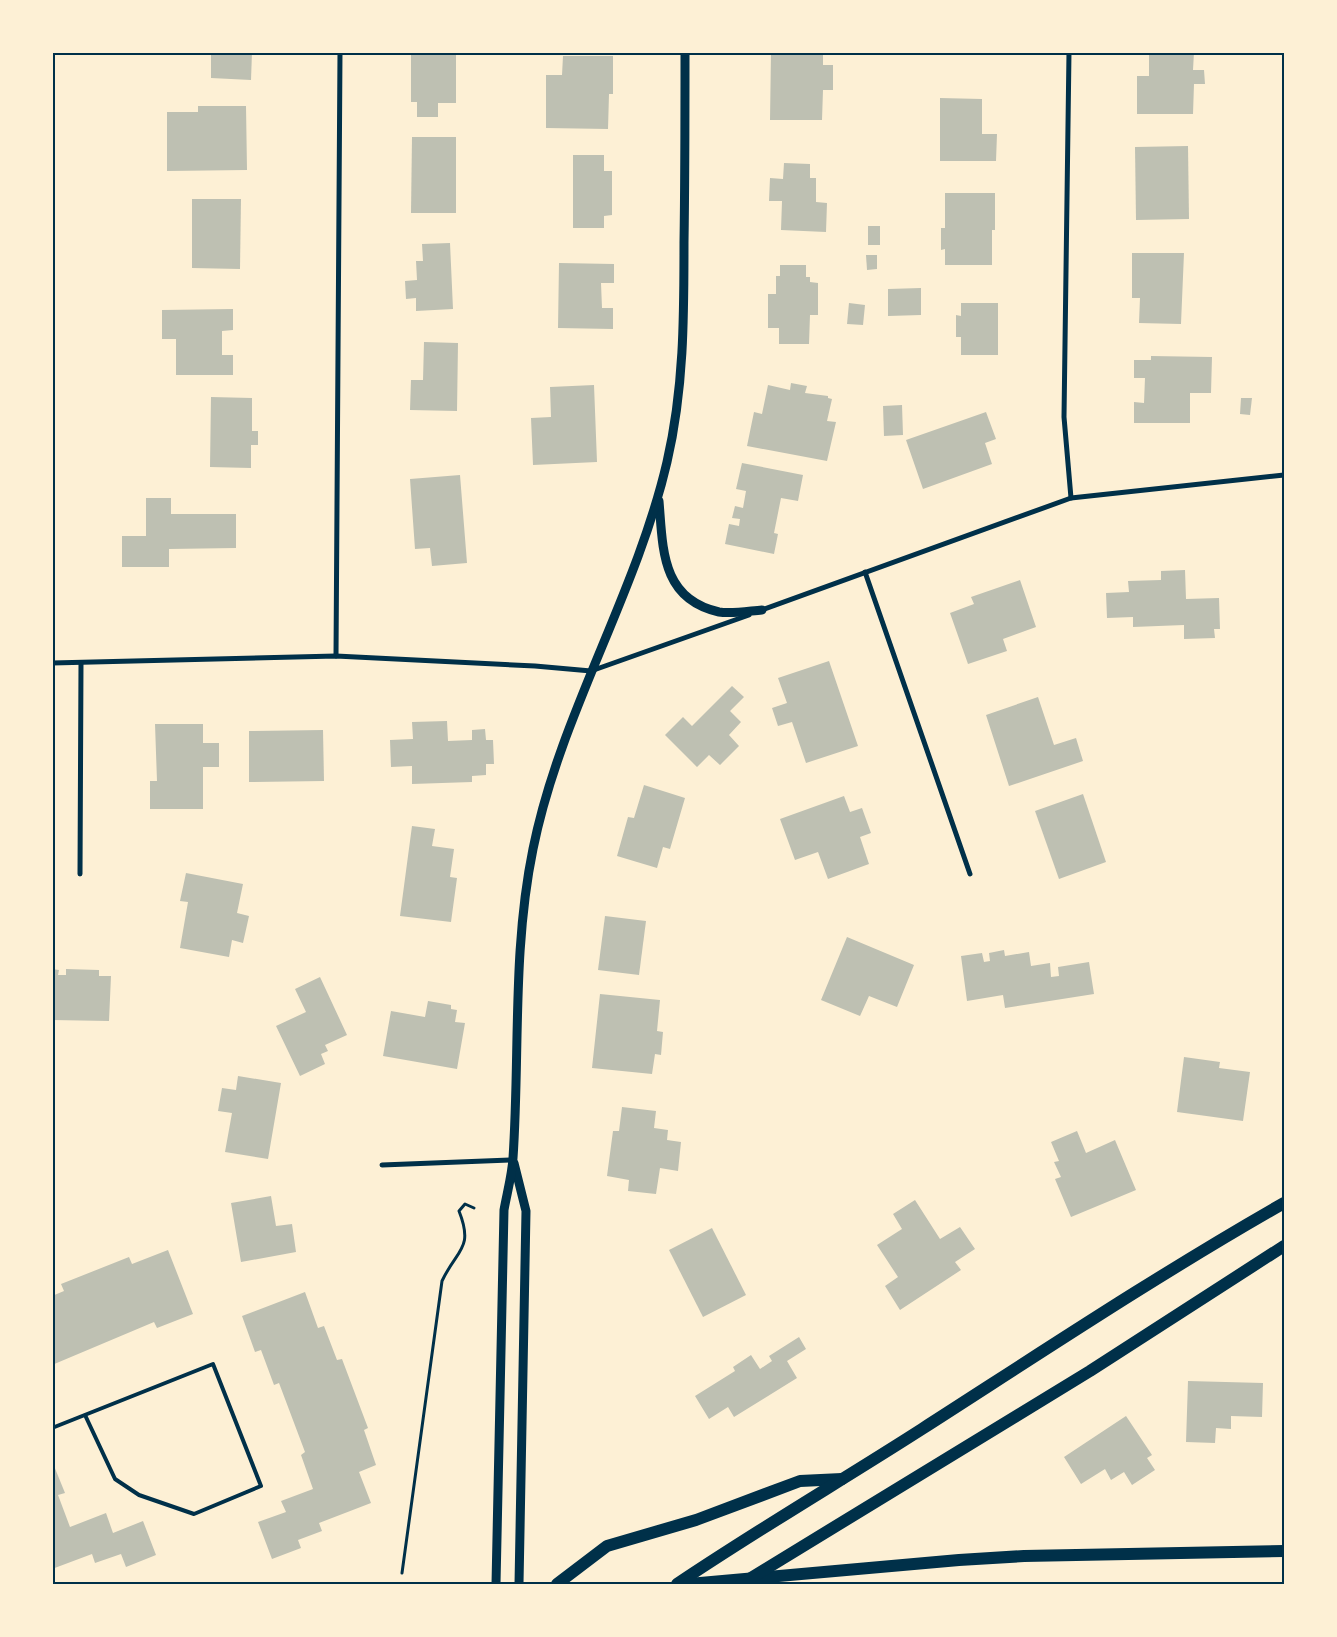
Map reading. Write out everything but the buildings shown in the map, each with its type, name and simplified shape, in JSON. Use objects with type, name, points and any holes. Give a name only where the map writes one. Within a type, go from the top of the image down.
[{"type":"main road","points":[[677,1584],[751,1535],[844,1479],[1067,1336],[1284,1203]]},
{"type":"main road","points":[[745,1582],[1090,1371],[1284,1246]]},
{"type":"main road","points":[[557,1584],[607,1546],[696,1520],[800,1481],[844,1479]]},
{"type":"main road","points":[[689,1584],[745,1582],[959,1560],[1024,1556],[1284,1551]]},
{"type":"street","points":[[336,656],[340,52]]},
{"type":"street","points":[[496,1584],[504,1210],[513,1160],[520,945],[525,897],[533,848],[547,798],[591,671],[658,495],[677,410],[682,361],[685,52]]},
{"type":"street","points":[[1069,52],[1064,417],[1070,498]]},
{"type":"street","points":[[52,663],[336,656],[535,666],[591,671],[1070,498],[1284,475]]},
{"type":"street","points":[[658,495],[663,554],[677,588],[695,603],[721,612],[762,610]]},
{"type":"street","points":[[864,572],[970,874]]},
{"type":"street","points":[[80,874],[81,663]]},
{"type":"street","points":[[382,1165],[513,1160]]},
{"type":"street","points":[[513,1160],[526,1211],[519,1584]]},
{"type":"lane","points":[[52,1428],[214,1364],[261,1486],[194,1514],[139,1495],[114,1479],[85,1415]]},
{"type":"path","points":[[402,1573],[442,1281],[450,1264],[464,1246],[466,1229],[459,1211],[465,1204],[474,1208]]}]
